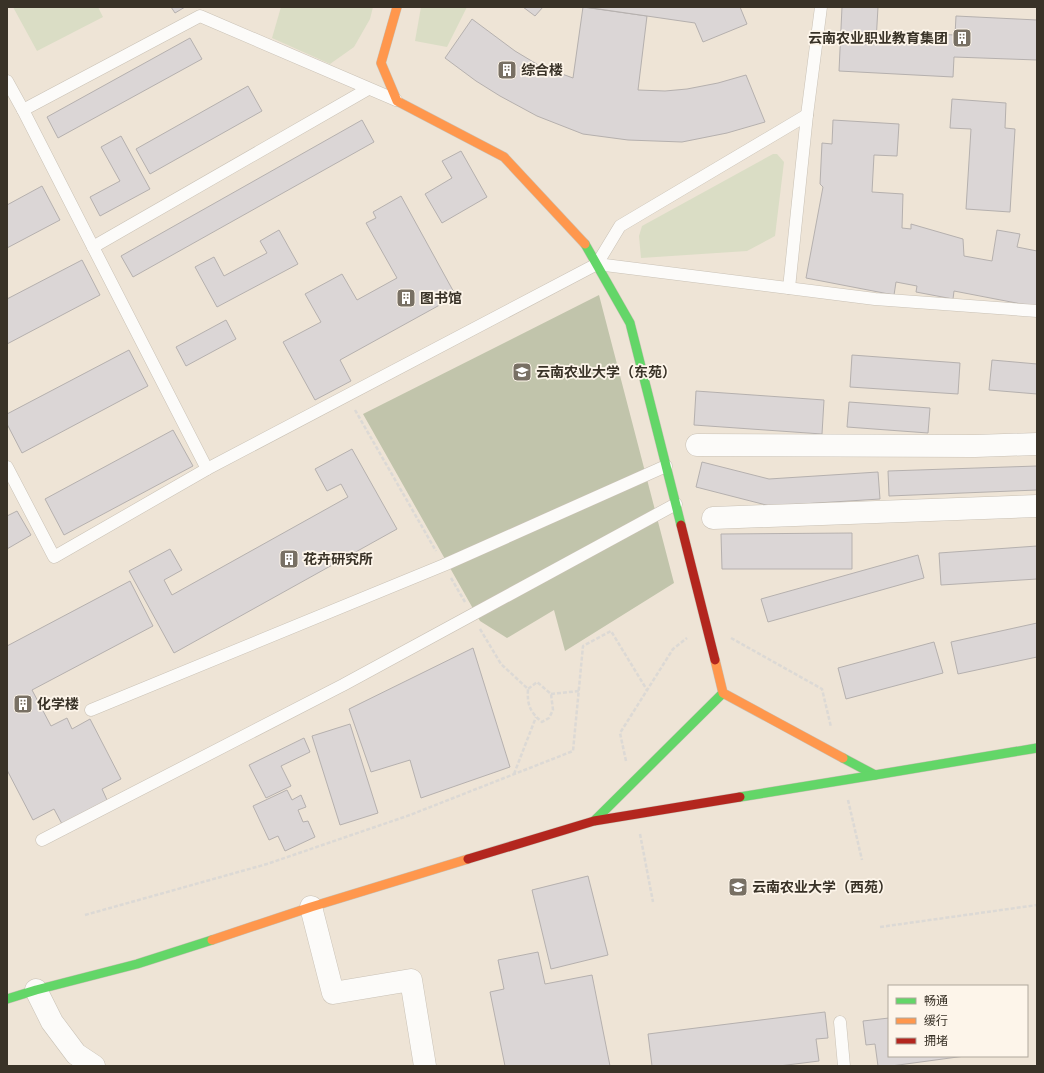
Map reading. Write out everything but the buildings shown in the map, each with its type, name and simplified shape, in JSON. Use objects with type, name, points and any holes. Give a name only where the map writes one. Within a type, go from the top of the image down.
[{"type":"street","points":[[397,7],[381,63],[397,100],[504,157],[587,246],[630,323],[723,693],[875,776]]},
{"type":"street","points":[[697,445],[975,446],[1037,444]]},
{"type":"street","points":[[712,518],[1037,506]]},
{"type":"street","points":[[594,821],[723,693]]},
{"type":"street","points":[[7,999],[136,964],[312,907],[594,821],[875,776],[1037,748]]},
{"type":"street","points":[[312,907],[333,993],[411,980],[425,1066]]},
{"type":"street","points":[[36,990],[52,1022],[76,1054],[94,1066]]},
{"type":"lane","points":[[789,288],[807,115],[821,7]]},
{"type":"lane","points":[[24,110],[200,16],[368,89],[397,100]]},
{"type":"lane","points":[[7,81],[24,110],[207,469]]},
{"type":"lane","points":[[93,247],[368,89]]},
{"type":"lane","points":[[7,467],[54,557],[207,469],[597,264],[620,226],[807,115]]},
{"type":"lane","points":[[597,264],[875,299],[1037,311]]},
{"type":"lane","points":[[91,710],[444,565],[666,466]]},
{"type":"lane","points":[[42,840],[343,685],[676,504]]},
{"type":"lane","points":[[840,1022],[844,1066]]},
{"type":"path","points":[[346,396],[500,664],[528,689],[528,700],[533,715],[542,722],[550,718],[553,710],[551,694],[537,682],[528,689]]},
{"type":"path","points":[[85,915],[267,864],[410,815],[573,751],[583,646],[611,631],[647,690]]},
{"type":"path","points":[[551,694],[578,691]]},
{"type":"path","points":[[514,774],[536,717]]},
{"type":"path","points":[[880,927],[1037,905]]},
{"type":"green space","points":[[13,7],[98,7],[103,17],[37,51]]},
{"type":"green space","points":[[281,7],[373,7],[370,19],[354,47],[330,64],[272,38]]},
{"type":"green space","points":[[421,7],[467,7],[447,47],[415,41]]},
{"type":"green space","points":[[773,154],[777,154],[784,162],[775,236],[747,251],[641,258],[639,236],[642,226]]},
{"type":"green space","points":[[599,295],[674,583],[565,651],[554,610],[507,638],[480,621],[363,414]]},
{"type":"traffic: fast","points":[[585,244],[630,323],[681,525]]},
{"type":"traffic: fast","points":[[594,821],[723,693]]},
{"type":"traffic: fast","points":[[843,758],[875,775],[1037,748]]},
{"type":"traffic: fast","points":[[740,797],[875,775]]},
{"type":"traffic: fast","points":[[7,999],[137,964],[212,940]]},
{"type":"traffic: slow","points":[[397,7],[381,63],[397,101],[504,157],[585,244]]},
{"type":"traffic: slow","points":[[715,660],[723,693],[843,758]]},
{"type":"traffic: slow","points":[[212,940],[311,907],[468,859]]},
{"type":"traffic: jam","points":[[681,525],[715,660]]},
{"type":"traffic: jam","points":[[468,859],[594,821],[740,797]]},
{"type":"place","name":"云南农业职业教育集团","points":[[962,38]]},
{"type":"place","name":"综合楼","points":[[507,70]]},
{"type":"place","name":"图书馆","points":[[406,298]]},
{"type":"place","name":"云南农业大学（东苑）","points":[[522,372]]},
{"type":"place","name":"花卉研究所","points":[[289,559]]},
{"type":"place","name":"化学楼","points":[[23,704]]},
{"type":"place","name":"云南农业大学（西苑）","points":[[738,887]]}]
